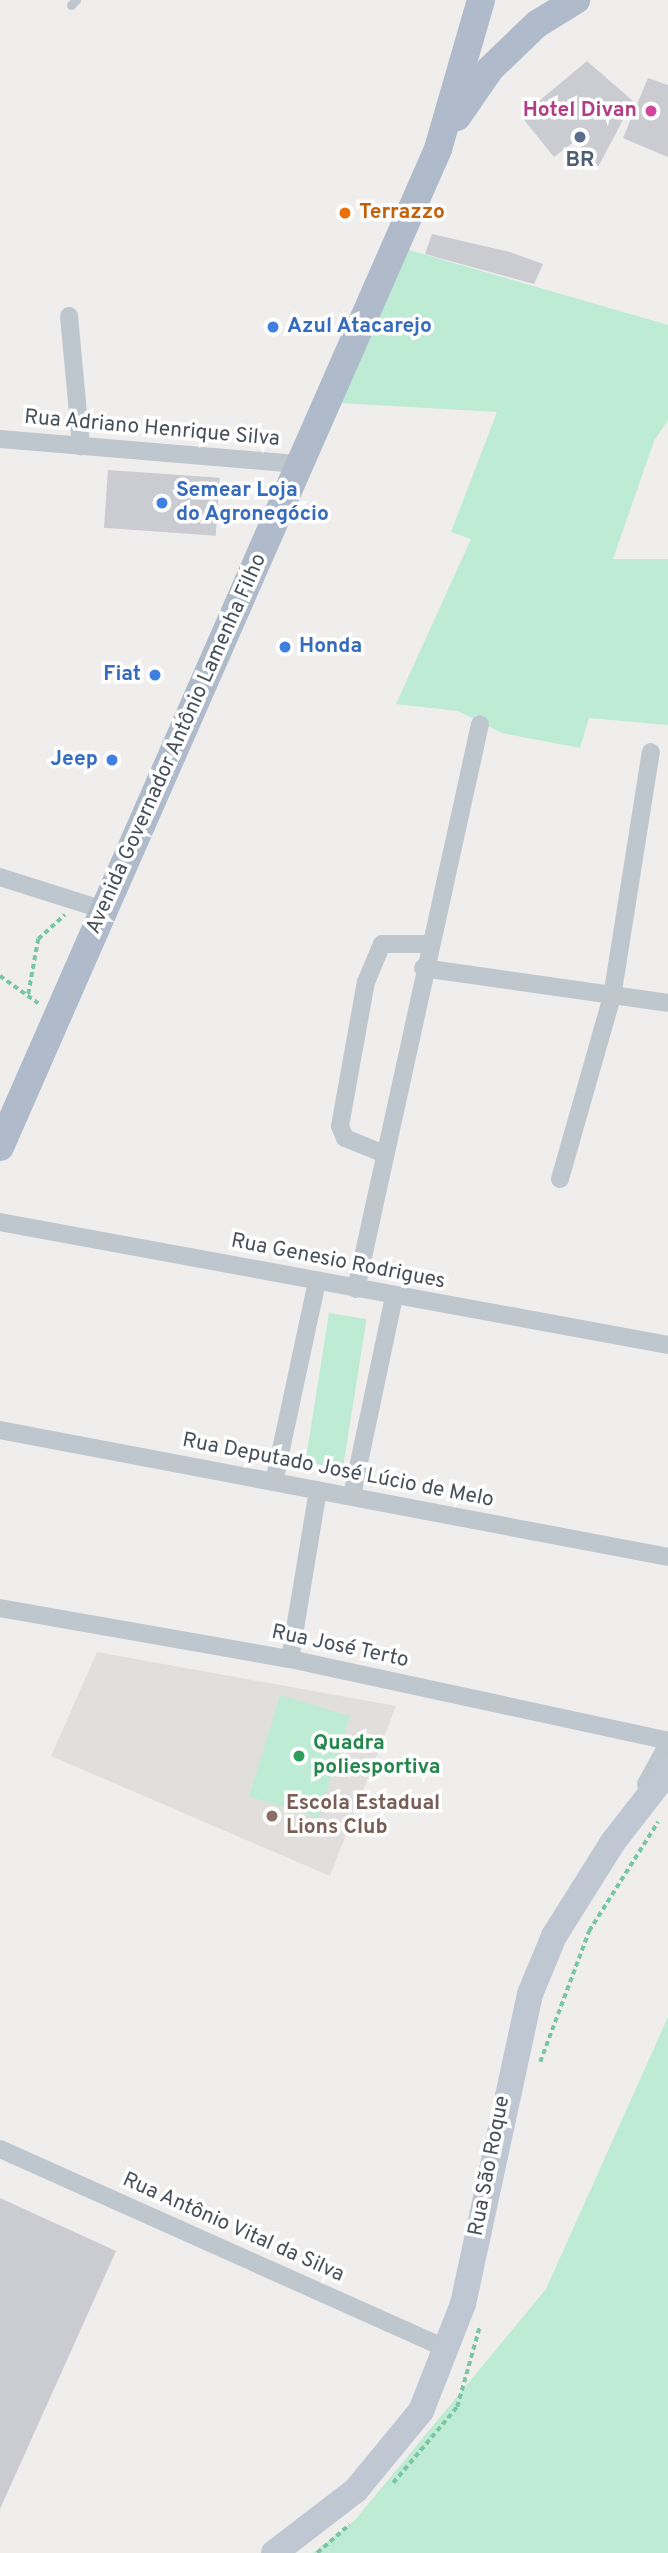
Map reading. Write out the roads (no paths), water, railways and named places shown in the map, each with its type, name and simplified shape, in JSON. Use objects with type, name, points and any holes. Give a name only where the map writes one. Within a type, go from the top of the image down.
[{"type":"main road","points":[[438,149],[481,0]]},
{"type":"main road","points":[[438,149],[490,69],[537,24],[576,0]]},
{"type":"main road","name":"Avenida Governador Antônio Lamenha Filho","points":[[0,1147],[9,1107],[57,1018],[92,906],[300,464],[438,149]]},
{"type":"main road","points":[[613,1842],[668,1771]]},
{"type":"main road","name":"Rua São Roque","points":[[274,2553],[356,2490],[398,2444],[421,2411],[448,2349],[530,1994],[554,1936],[613,1842]]},
{"type":"street","points":[[69,316],[81,446]]},
{"type":"street","name":"Rua Adriano Henrique Silva","points":[[0,439],[300,464]]},
{"type":"street","points":[[356,1289],[422,968],[480,724]]},
{"type":"street","points":[[560,1179],[612,997],[651,752]]},
{"type":"street","points":[[0,877],[92,906]]},
{"type":"street","points":[[382,1153],[345,1138],[340,1126],[366,982],[382,944],[428,944]]},
{"type":"street","points":[[422,968],[668,1003]]},
{"type":"street","name":"Rua Genesio Rodrigues","points":[[0,1222],[668,1345]]},
{"type":"street","points":[[274,1482],[317,1281]]},
{"type":"street","points":[[352,1496],[394,1296]]},
{"type":"street","name":"Rua Deputado José Lúcio de Melo","points":[[0,1430],[668,1557]]},
{"type":"street","points":[[290,1659],[318,1490]]},
{"type":"street","name":"Rua José Terto","points":[[0,1608],[290,1659],[668,1743]]},
{"type":"street","name":"Rua São Roque","points":[[613,1842],[668,1743]]},
{"type":"street","name":"Rua Antônio Vital da Silva","points":[[0,2149],[448,2349]]},
{"type":"place","name":"Hotel Divan","points":[[651,111]]},
{"type":"place","name":"BR","points":[[580,137]]},
{"type":"place","name":"Terrazzo","points":[[345,213]]},
{"type":"place","name":"Azul Atacarejo","points":[[273,327]]},
{"type":"place","name":"Semear Loja do Agronegócio","points":[[162,503]]},
{"type":"place","name":"Honda","points":[[285,647]]},
{"type":"place","name":"Fiat","points":[[155,675]]},
{"type":"place","name":"Jeep","points":[[112,760]]},
{"type":"place","name":"Quadra poliesportiva","points":[[299,1756]]},
{"type":"place","name":"Escola Estadual Lions Club","points":[[272,1816]]}]
